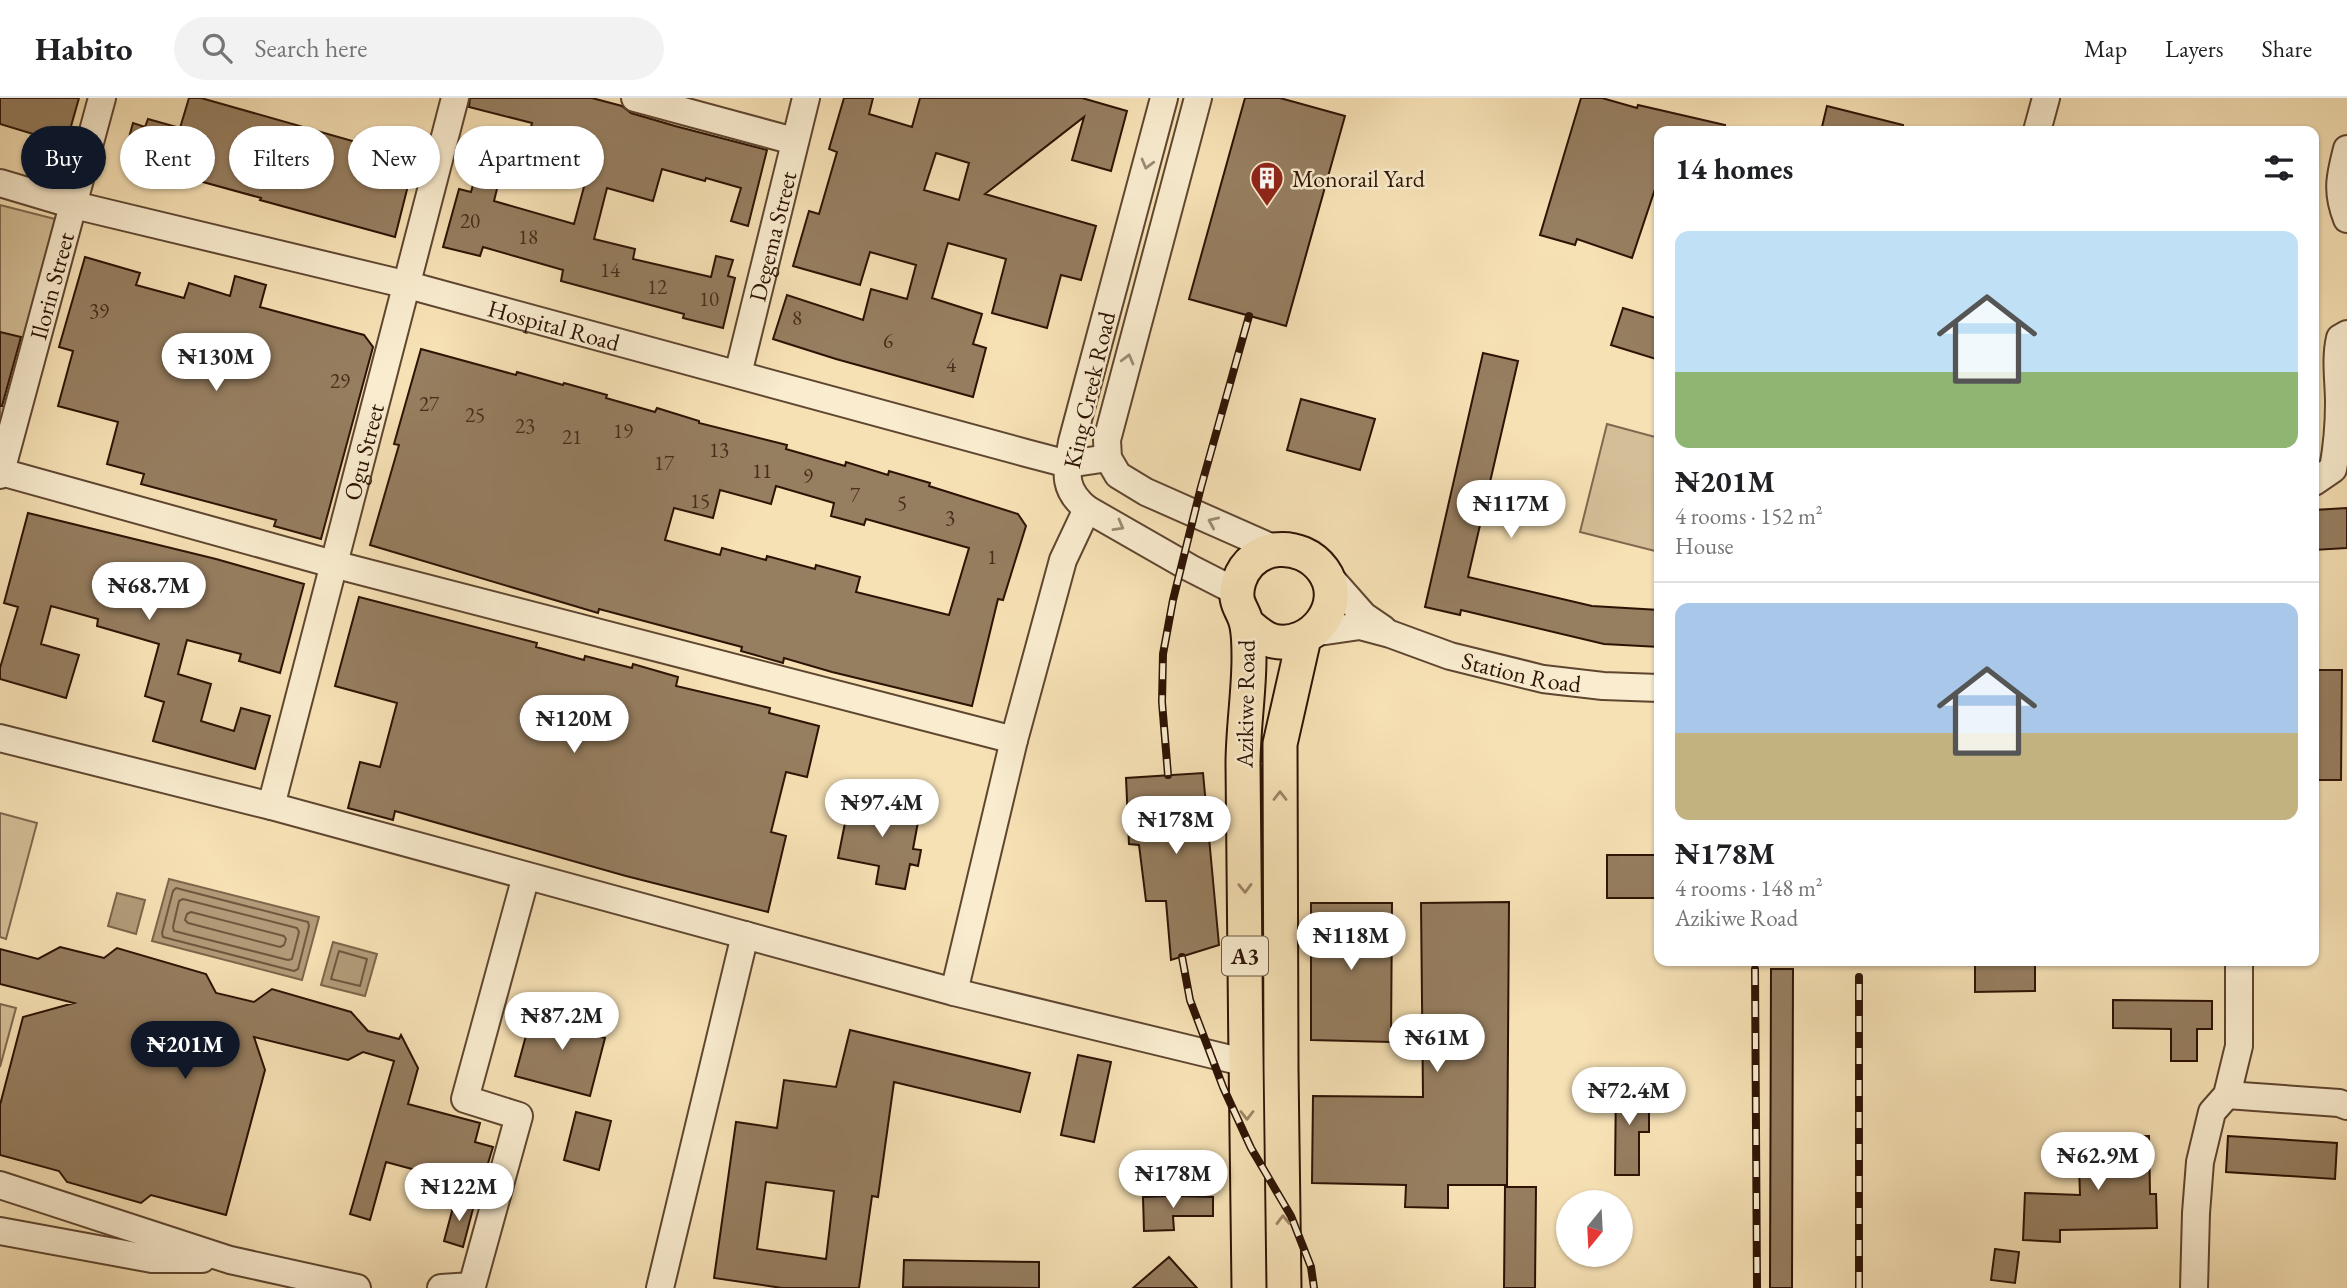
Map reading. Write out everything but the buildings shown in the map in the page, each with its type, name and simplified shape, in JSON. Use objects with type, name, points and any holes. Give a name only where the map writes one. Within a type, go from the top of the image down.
[{"type":"main road","points":[[1237,592],[1245,569],[1253,560],[1275,550],[1294,550],[1312,558],[1325,573]]},
{"type":"main road","name":"A3","points":[[1308,636],[1323,622],[1330,607],[1331,592],[1325,573]]},
{"type":"main road","name":"A3","points":[[1237,592],[1238,607],[1247,624]]},
{"type":"main road","points":[[1247,624],[1258,635],[1273,641],[1289,642],[1308,636]]},
{"type":"main road","name":"Azikiwe Road","points":[[1247,624],[1249,658],[1243,760],[1249,1288]]},
{"type":"main road","name":"Azikiwe Road","points":[[1284,1288],[1280,744],[1308,636]]},
{"type":"street","name":"Ilorin Street","points":[[0,473],[102,98]]},
{"type":"street","name":"Ogu Street","points":[[271,806],[456,98]]},
{"type":"street","points":[[635,98],[794,141]]},
{"type":"street","name":"Degema Street","points":[[738,374],[806,98]]},
{"type":"street","name":"King Creek Road","points":[[1164,98],[1072,442],[1068,487],[1076,500],[1087,509],[1237,592]]},
{"type":"street","name":"King Creek Road","points":[[1198,98],[1107,440],[1108,458],[1118,475],[1146,492],[1275,550]]},
{"type":"street","points":[[2347,149],[2339,179],[2347,219]]},
{"type":"street","name":"Hospital Road","points":[[0,183],[74,205],[408,285],[1068,464],[1108,458]]},
{"type":"street","points":[[2319,479],[2333,469],[2338,445],[2337,348],[2340,338],[2347,334]]},
{"type":"street","points":[[0,473],[333,564],[1014,740]]},
{"type":"street","points":[[954,992],[1014,740],[1063,560],[1087,509]]},
{"type":"street","name":"Station Road","points":[[1325,573],[1364,616],[1391,634]]},
{"type":"street","name":"Station Road","points":[[1308,636],[1360,626],[1391,634],[1450,656],[1543,679],[1603,686],[1654,688]]},
{"type":"street","points":[[0,738],[271,806],[954,992],[1247,1063]]},
{"type":"street","points":[[441,1288],[472,1286],[519,1116],[466,1099],[526,876]]},
{"type":"street","points":[[660,1288],[745,935]]},
{"type":"street","points":[[2194,1288],[2200,1161],[2212,1112],[2227,1095],[2239,1046],[2239,966]]},
{"type":"street","points":[[2227,1095],[2339,1103],[2347,1106]]},
{"type":"street","points":[[0,1185],[230,1259],[356,1288]]},
{"type":"street","points":[[0,1231],[152,1259],[230,1259]]},
{"type":"shaded area","points":[[0,205],[55,219],[0,428]]},
{"type":"shaded area","points":[[1607,424],[1654,437],[1654,551],[1580,532]]},
{"type":"shaded area","points":[[0,813],[37,823],[6,939],[0,937]]},
{"type":"shaded area","points":[[0,1004],[16,1008],[0,1067]]},
{"type":"water","points":[[169,879],[319,917],[302,980],[152,941]]},
{"type":"water","points":[[117,893],[145,900],[136,934],[108,926]]},
{"type":"water","points":[[333,942],[377,954],[365,996],[321,985]]},
{"type":"railway","points":[[1168,775],[1162,702],[1163,654],[1173,600],[1201,487],[1249,316]]},
{"type":"railway","points":[[1182,957],[1190,1000],[1223,1087],[1251,1148],[1291,1216],[1311,1267],[1314,1288]]},
{"type":"railway","points":[[1755,969],[1757,1288]]},
{"type":"railway","points":[[1859,977],[1859,1288]]},
{"type":"place","name":"Monorail Yard","points":[[1267,208]]}]
